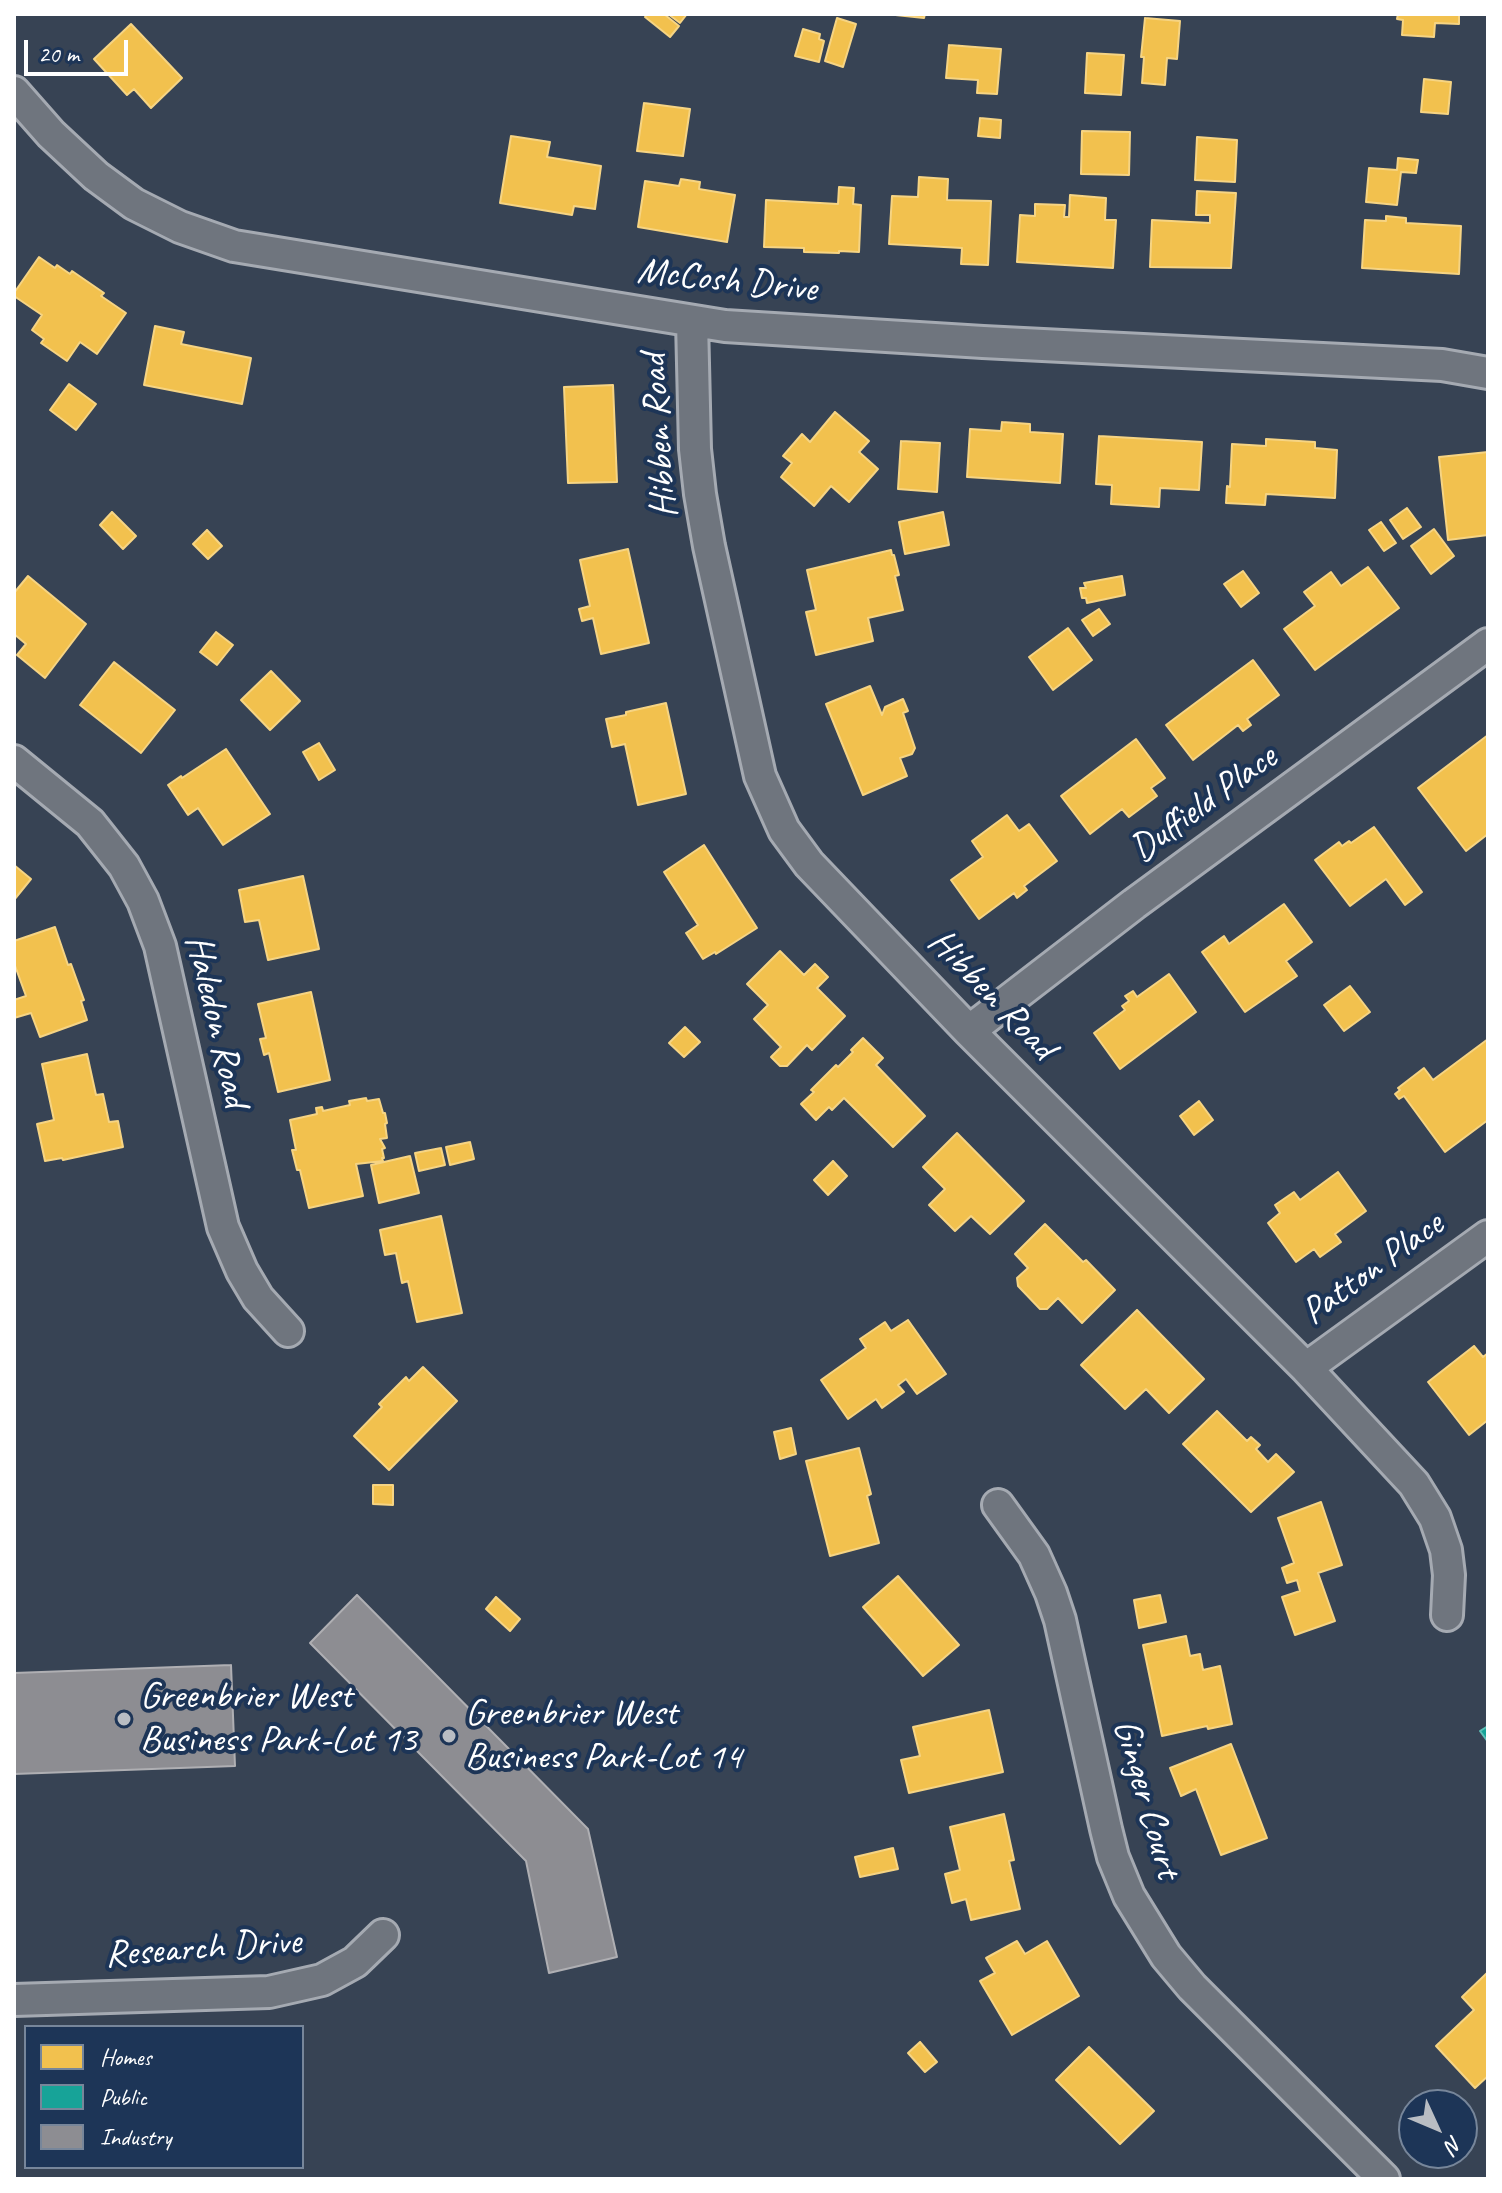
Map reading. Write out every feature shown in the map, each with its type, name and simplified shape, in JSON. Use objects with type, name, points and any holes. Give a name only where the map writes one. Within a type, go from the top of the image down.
[{"type":"street","name":"McCosh Drive","points":[[14,92],[51,134],[96,176],[134,204],[180,227],[234,246],[725,326],[968,342],[1442,365],[1488,373]]},
{"type":"street","name":"Hibben Road","points":[[692,321],[695,449],[709,546],[760,776],[784,830],[809,864],[969,1031],[1306,1368],[1414,1484],[1435,1518],[1446,1550],[1449,1575],[1447,1615]]},
{"type":"street","name":"Duffield Place","points":[[969,1031],[1134,904],[1488,644]]},
{"type":"street","name":"Haledon Road","points":[[14,761],[90,823],[124,866],[143,901],[160,946],[223,1227],[242,1271],[258,1298],[288,1331]]},
{"type":"street","name":"Patton Place","points":[[1306,1368],[1488,1236]]},
{"type":"street","name":"Ginger Court","points":[[998,1505],[1034,1555],[1051,1593],[1060,1620],[1113,1857],[1129,1896],[1166,1956],[1192,1987],[1384,2179]]},
{"type":"street","name":"Research Drive","points":[[14,2000],[269,1992],[322,1980],[355,1962],[383,1935]]},
{"type":"building: Homes","points":[[647,14],[664,14],[679,26],[670,37],[645,17]]},
{"type":"building: Homes","points":[[668,14],[687,14],[680,23]]},
{"type":"building: Homes","points":[[886,14],[925,14],[924,18]]},
{"type":"building: Homes","points":[[1398,14],[1459,14],[1459,24],[1435,23],[1434,37],[1402,35],[1403,20],[1397,19]]},
{"type":"building: Homes","points":[[837,18],[856,24],[843,67],[825,61]]},
{"type":"building: Homes","points":[[1145,18],[1180,21],[1177,59],[1167,58],[1165,85],[1142,83]]},
{"type":"building: Homes","points":[[131,24],[182,78],[151,108],[134,89],[127,95],[94,59]]},
{"type":"building: Homes","points":[[803,29],[820,34],[819,39],[824,41],[819,62],[795,56]]},
{"type":"building: Homes","points":[[949,45],[1001,49],[997,94],[977,93],[978,80],[946,78]]},
{"type":"building: Homes","points":[[1087,53],[1124,55],[1121,95],[1085,93]]},
{"type":"building: Homes","points":[[1424,79],[1451,82],[1448,114],[1421,112]]},
{"type":"building: Homes","points":[[644,103],[690,109],[683,156],[637,151]]},
{"type":"building: Homes","points":[[980,118],[1001,120],[1000,138],[978,136]]},
{"type":"building: Homes","points":[[1082,131],[1130,132],[1129,175],[1081,174]]},
{"type":"building: Homes","points":[[511,136],[550,142],[547,157],[601,166],[595,209],[574,206],[572,215],[500,203]]},
{"type":"building: Homes","points":[[1197,137],[1237,140],[1235,182],[1195,180]]},
{"type":"building: Homes","points":[[1398,158],[1418,160],[1416,173],[1401,172],[1397,205],[1366,202],[1369,168],[1397,170]]},
{"type":"building: Homes","points":[[919,177],[948,179],[947,200],[991,201],[988,265],[961,264],[962,248],[889,244],[892,196],[918,197]]},
{"type":"building: Homes","points":[[681,179],[700,182],[699,189],[735,195],[727,242],[638,227],[645,181],[679,186]]},
{"type":"building: Homes","points":[[839,187],[854,188],[853,204],[861,205],[859,252],[804,252],[804,248],[764,247],[766,200],[838,204]]},
{"type":"building: Homes","points":[[1197,191],[1236,193],[1231,268],[1150,267],[1152,220],[1210,223],[1210,215],[1196,215]]},
{"type":"building: Homes","points":[[1070,195],[1106,198],[1105,220],[1116,220],[1113,268],[1017,262],[1020,215],[1035,216],[1035,204],[1065,205],[1064,217],[1069,217]]},
{"type":"building: Homes","points":[[1386,216],[1406,218],[1406,223],[1461,226],[1459,274],[1362,268],[1365,220],[1386,221]]},
{"type":"building: Homes","points":[[39,257],[55,268],[57,265],[70,274],[72,271],[126,313],[97,354],[80,342],[67,361],[41,343],[44,339],[32,330],[42,315],[14,293]]},
{"type":"building: Homes","points":[[155,326],[184,332],[181,344],[251,358],[242,404],[144,385]]},
{"type":"building: Homes","points":[[69,384],[96,404],[76,430],[50,410]]},
{"type":"building: Homes","points":[[613,385],[617,482],[568,483],[564,387]]},
{"type":"building: Homes","points":[[835,412],[869,441],[859,452],[878,469],[849,502],[831,486],[814,506],[781,477],[792,463],[783,456],[802,434],[810,442]]},
{"type":"building: Homes","points":[[1002,422],[1030,424],[1030,432],[1063,434],[1060,483],[967,477],[970,429],[1001,431]]},
{"type":"building: Homes","points":[[1099,436],[1202,442],[1199,490],[1160,488],[1159,507],[1111,504],[1112,485],[1096,484]]},
{"type":"building: Homes","points":[[1266,439],[1315,442],[1315,448],[1337,450],[1335,498],[1266,494],[1265,505],[1226,503],[1232,444],[1266,446]]},
{"type":"building: Homes","points":[[901,441],[940,443],[937,492],[898,489]]},
{"type":"building: Homes","points":[[1488,452],[1488,535],[1448,540],[1439,457]]},
{"type":"building: Homes","points":[[1407,508],[1421,527],[1403,539],[1390,520]]},
{"type":"building: Homes","points":[[112,512],[136,536],[123,549],[100,525]]},
{"type":"building: Homes","points":[[943,512],[949,545],[905,554],[899,522]]},
{"type":"building: Homes","points":[[1381,522],[1396,543],[1384,551],[1369,530]]},
{"type":"building: Homes","points":[[1434,529],[1454,556],[1431,574],[1411,546]]},
{"type":"building: Homes","points":[[207,530],[222,546],[208,559],[193,544]]},
{"type":"building: Homes","points":[[628,549],[649,643],[601,654],[593,618],[582,621],[579,609],[590,606],[580,560]]},
{"type":"building: Homes","points":[[891,550],[899,575],[895,576],[903,610],[868,618],[873,641],[816,655],[806,612],[816,610],[807,570]]},
{"type":"building: Homes","points":[[1368,567],[1399,608],[1315,670],[1284,629],[1315,606],[1304,592],[1331,572],[1341,586]]},
{"type":"building: Homes","points":[[1243,571],[1259,593],[1241,607],[1224,584]]},
{"type":"building: Homes","points":[[28,576],[86,624],[45,678],[17,655],[26,644],[14,634],[14,593]]},
{"type":"building: Homes","points":[[1122,576],[1125,595],[1087,603],[1086,598],[1082,598],[1080,588],[1086,588],[1084,583]]},
{"type":"building: Homes","points":[[1099,609],[1110,624],[1093,636],[1082,620]]},
{"type":"building: Homes","points":[[1068,628],[1092,660],[1053,690],[1029,657]]},
{"type":"building: Homes","points":[[216,632],[233,645],[217,665],[200,652]]},
{"type":"building: Homes","points":[[1253,660],[1279,695],[1247,719],[1251,725],[1243,731],[1238,725],[1193,760],[1166,725]]},
{"type":"building: Homes","points":[[114,662],[175,710],[141,753],[80,705]]},
{"type":"building: Homes","points":[[271,671],[300,701],[270,730],[241,700]]},
{"type":"building: Homes","points":[[870,686],[882,715],[885,707],[903,699],[908,711],[903,713],[915,748],[912,754],[900,758],[907,776],[863,795],[826,704]]},
{"type":"building: Homes","points":[[666,703],[686,794],[638,805],[625,744],[612,747],[606,719]]},
{"type":"building: Homes","points":[[1488,735],[1488,834],[1466,851],[1418,788]]},
{"type":"building: Homes","points":[[1136,739],[1165,778],[1151,788],[1157,796],[1129,817],[1122,809],[1090,834],[1061,796]]},
{"type":"building: Homes","points":[[319,743],[335,770],[319,780],[303,752]]},
{"type":"building: Homes","points":[[226,749],[270,814],[223,845],[198,808],[188,815],[168,785]]},
{"type":"building: Homes","points":[[1007,815],[1019,831],[1029,824],[1057,861],[1024,886],[1027,890],[1017,898],[1014,893],[979,919],[951,880],[983,857],[972,841]]},
{"type":"building: Homes","points":[[1374,827],[1422,892],[1405,905],[1386,879],[1350,906],[1315,860],[1339,842],[1342,846],[1349,841],[1351,843]]},
{"type":"building: Homes","points":[[704,845],[757,928],[703,959],[686,933],[698,925],[664,872]]},
{"type":"building: Homes","points":[[14,865],[31,879],[14,900]]},
{"type":"building: Homes","points":[[303,876],[319,949],[268,960],[259,920],[245,922],[239,890]]},
{"type":"building: Homes","points":[[1284,904],[1312,942],[1286,961],[1297,976],[1245,1012],[1202,952],[1224,936],[1229,944]]},
{"type":"building: Homes","points":[[55,927],[84,1000],[81,1001],[87,1020],[40,1037],[31,1013],[14,1018],[14,1000],[26,996],[14,963],[14,941]]},
{"type":"building: Homes","points":[[780,951],[804,975],[815,964],[828,977],[817,988],[845,1016],[812,1050],[807,1045],[787,1066],[780,1066],[771,1057],[781,1047],[754,1019],[768,1005],[747,984]]},
{"type":"building: Homes","points":[[1169,974],[1196,1012],[1120,1069],[1094,1033],[1125,1010],[1122,1006],[1129,1001],[1125,996],[1133,991],[1137,997]]},
{"type":"building: Homes","points":[[1350,986],[1370,1012],[1344,1031],[1324,1005]]},
{"type":"building: Homes","points":[[311,992],[330,1080],[278,1092],[269,1053],[264,1055],[260,1039],[266,1038],[258,1004]]},
{"type":"building: Homes","points":[[685,1027],[700,1042],[684,1057],[669,1043]]},
{"type":"building: Homes","points":[[863,1038],[883,1058],[876,1065],[925,1116],[893,1147],[844,1098],[816,1120],[801,1104]]},
{"type":"building: Homes","points":[[1488,1039],[1488,1120],[1445,1152],[1404,1096],[1399,1099],[1395,1094],[1400,1090],[1398,1088],[1424,1068],[1433,1080]]},
{"type":"building: Homes","points":[[87,1054],[96,1095],[103,1094],[109,1122],[118,1121],[123,1147],[45,1161],[37,1124],[54,1120],[42,1064]]},
{"type":"building: Homes","points":[[366,1098],[367,1101],[379,1099],[385,1113],[387,1138],[380,1139],[385,1148],[382,1149],[383,1161],[356,1164],[363,1196],[309,1208],[292,1150],[296,1150],[290,1120],[317,1114],[316,1108],[322,1107],[323,1111]]},
{"type":"building: Homes","points":[[1199,1101],[1213,1120],[1194,1135],[1180,1116]]},
{"type":"building: Homes","points":[[957,1133],[1024,1201],[990,1234],[971,1216],[955,1231],[929,1205],[945,1189],[923,1167]]},
{"type":"building: Homes","points":[[470,1142],[474,1159],[450,1165],[446,1147]]},
{"type":"building: Homes","points":[[441,1148],[445,1165],[419,1171],[415,1153]]},
{"type":"building: Homes","points":[[410,1156],[419,1193],[379,1203],[371,1165]]},
{"type":"building: Homes","points":[[833,1161],[847,1176],[828,1195],[814,1180]]},
{"type":"building: Homes","points":[[1338,1172],[1366,1211],[1335,1234],[1341,1242],[1320,1257],[1314,1249],[1296,1262],[1268,1223],[1280,1213],[1275,1205],[1294,1192],[1300,1200]]},
{"type":"building: Homes","points":[[441,1216],[462,1313],[417,1322],[408,1281],[402,1283],[396,1253],[385,1255],[380,1230]]},
{"type":"building: Homes","points":[[1045,1224],[1115,1290],[1082,1323],[1058,1298],[1047,1309],[1040,1309],[1018,1286],[1017,1278],[1028,1268],[1015,1254]]},
{"type":"building: Homes","points":[[1137,1310],[1204,1379],[1169,1413],[1146,1389],[1125,1409],[1081,1365]]},
{"type":"building: Homes","points":[[908,1320],[946,1374],[917,1394],[906,1379],[898,1385],[904,1392],[882,1408],[876,1399],[848,1419],[821,1380],[866,1348],[860,1339],[885,1322],[891,1331]]},
{"type":"building: Homes","points":[[1474,1346],[1483,1357],[1488,1353],[1488,1420],[1469,1435],[1428,1382]]},
{"type":"building: Homes","points":[[423,1367],[457,1401],[389,1470],[354,1436],[382,1407],[379,1404],[406,1377],[409,1381]]},
{"type":"building: Homes","points":[[1217,1411],[1247,1441],[1251,1437],[1260,1445],[1256,1449],[1268,1462],[1276,1454],[1294,1472],[1251,1512],[1183,1444]]},
{"type":"building: Homes","points":[[791,1428],[796,1454],[780,1459],[774,1432]]},
{"type":"building: Homes","points":[[859,1448],[879,1543],[830,1556],[806,1461]]},
{"type":"building: Homes","points":[[373,1485],[393,1485],[393,1505],[373,1504]]},
{"type":"building: Homes","points":[[1321,1502],[1342,1565],[1318,1573],[1335,1621],[1295,1635],[1282,1597],[1300,1591],[1297,1580],[1287,1583],[1282,1568],[1294,1563],[1278,1518]]},
{"type":"building: Homes","points":[[898,1576],[959,1645],[923,1676],[863,1607]]},
{"type":"building: Homes","points":[[1160,1595],[1166,1622],[1139,1628],[1134,1600]]},
{"type":"building: Homes","points":[[496,1597],[520,1619],[510,1631],[486,1609]]},
{"type":"building: Homes","points":[[1186,1636],[1190,1656],[1200,1654],[1203,1670],[1220,1666],[1232,1724],[1162,1736],[1143,1645]]},
{"type":"building: Homes","points":[[989,1710],[1003,1772],[909,1793],[901,1760],[920,1756],[913,1727]]},
{"type":"building: Homes","points":[[1231,1744],[1267,1838],[1221,1855],[1196,1789],[1181,1796],[1170,1768]]},
{"type":"building: Homes","points":[[1004,1814],[1014,1860],[1009,1861],[1020,1909],[971,1920],[966,1899],[952,1903],[945,1874],[960,1870],[950,1827]]},
{"type":"building: Homes","points":[[893,1848],[898,1869],[860,1877],[855,1857]]},
{"type":"building: Homes","points":[[1017,1941],[1025,1954],[1047,1941],[1079,1996],[1012,2035],[980,1981],[995,1973],[986,1958]]},
{"type":"building: Homes","points":[[1488,1972],[1488,2076],[1475,2088],[1436,2046],[1474,2010],[1462,1997]]},
{"type":"building: Homes","points":[[920,2042],[937,2062],[925,2072],[908,2053]]},
{"type":"building: Homes","points":[[1089,2047],[1154,2111],[1120,2144],[1056,2080]]},
{"type":"building: Public","points":[[1488,1726],[1488,1742],[1480,1731]]},
{"type":"building: Industry","name":"Greenbrier West Business Park-Lot 14","points":[[357,1595],[588,1829],[617,1957],[549,1973],[526,1861],[310,1643]]},
{"type":"building: Industry","name":"Greenbrier West Business Park-Lot 13","points":[[231,1665],[235,1766],[14,1774],[14,1673]]},
{"type":"place","name":"Greenbrier West Business Park-Lot 13","points":[[124,1719]]},
{"type":"place","name":"Greenbrier West Business Park-Lot 14","points":[[449,1736]]}]
